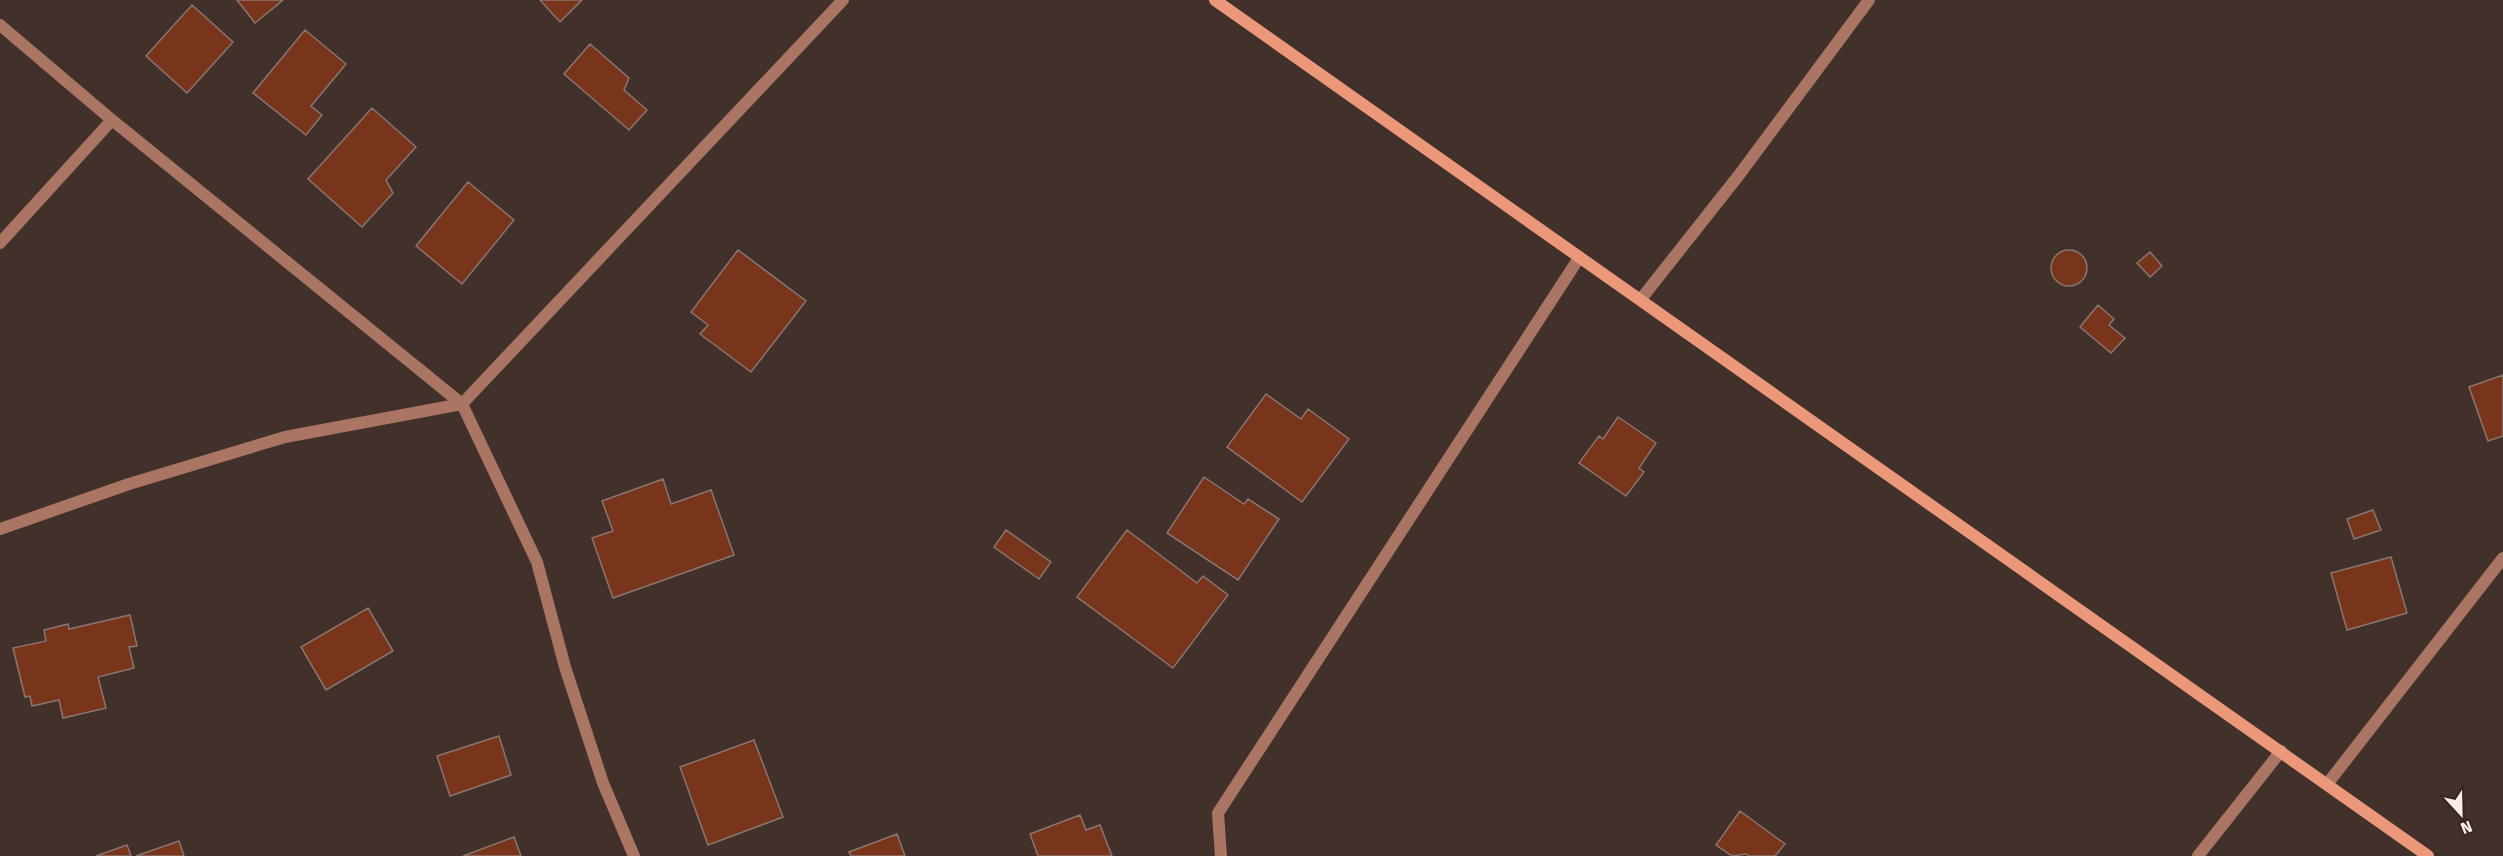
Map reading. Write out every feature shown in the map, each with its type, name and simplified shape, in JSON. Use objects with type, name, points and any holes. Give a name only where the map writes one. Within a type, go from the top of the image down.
[{"type":"street","points":[[0,529],[129,484],[285,437],[462,404],[843,0]]},
{"type":"street","points":[[1215,0],[2328,783],[2428,856]]},
{"type":"street","points":[[1641,299],[1739,175],[1869,0]]},
{"type":"street","points":[[0,26],[112,120],[462,404],[537,562],[565,667],[603,783],[634,856]]},
{"type":"street","points":[[0,243],[112,120]]},
{"type":"street","points":[[1221,856],[1218,813],[1580,258]]},
{"type":"street","points":[[2328,783],[2503,559]]},
{"type":"street","points":[[2198,856],[2281,751]]},
{"type":"building","points":[[237,0],[283,0],[255,23]]},
{"type":"building","points":[[540,0],[582,0],[560,22]]},
{"type":"building","points":[[192,5],[233,42],[187,93],[146,56]]},
{"type":"building","points":[[305,30],[346,64],[311,106],[322,115],[306,135],[253,93]]},
{"type":"building","points":[[590,44],[629,78],[624,90],[647,110],[629,130],[564,74]]},
{"type":"building","points":[[372,108],[416,147],[386,180],[393,193],[362,227],[308,179]]},
{"type":"building","points":[[468,182],[514,220],[462,284],[416,246]]},
{"type":"building","points":[[738,250],[806,301],[751,372],[700,334],[708,325],[691,312]]},
{"type":"building","points":[[2069,250],[2082,255],[2087,268],[2082,281],[2069,286],[2056,281],[2051,268],[2056,255]]},
{"type":"building","points":[[2150,252],[2162,266],[2150,277],[2137,263]]},
{"type":"building","points":[[2098,305],[2114,319],[2109,325],[2125,338],[2111,353],[2080,327]]},
{"type":"building","points":[[2503,375],[2503,436],[2488,441],[2469,387]]},
{"type":"building","points":[[1266,394],[1301,419],[1308,409],[1349,439],[1302,502],[1227,447]]},
{"type":"building","points":[[1618,417],[1656,443],[1639,468],[1644,472],[1626,496],[1579,463],[1599,436],[1603,439]]},
{"type":"building","points":[[1204,477],[1244,504],[1248,499],[1279,519],[1238,580],[1167,533]]},
{"type":"building","points":[[663,479],[671,504],[711,490],[734,555],[613,598],[592,538],[613,531],[602,501]]},
{"type":"building","points":[[2373,510],[2381,530],[2354,539],[2347,519]]},
{"type":"building","points":[[1006,530],[1051,562],[1039,579],[994,547]]},
{"type":"building","points":[[1127,530],[1197,583],[1203,576],[1228,595],[1173,668],[1077,597]]},
{"type":"building","points":[[2391,557],[2407,613],[2347,630],[2331,573]]},
{"type":"building","points":[[368,608],[393,651],[326,690],[301,647]]},
{"type":"building","points":[[130,615],[137,646],[129,647],[134,668],[98,677],[106,708],[63,718],[59,700],[32,706],[30,696],[25,697],[13,648],[46,641],[44,630],[68,624],[69,629]]},
{"type":"building","points":[[499,736],[511,775],[450,796],[437,756]]},
{"type":"building","points":[[754,740],[783,817],[708,845],[680,767]]},
{"type":"building","points":[[1740,811],[1785,844],[1775,856],[1746,854],[1732,856],[1716,845]]},
{"type":"building","points":[[1080,815],[1086,830],[1100,825],[1112,856],[1038,856],[1030,834]]},
{"type":"building","points":[[897,834],[905,856],[851,856],[849,852]]},
{"type":"building","points":[[514,837],[521,856],[463,856]]},
{"type":"building","points":[[179,841],[184,856],[136,856]]},
{"type":"building","points":[[127,845],[131,856],[96,856]]}]
